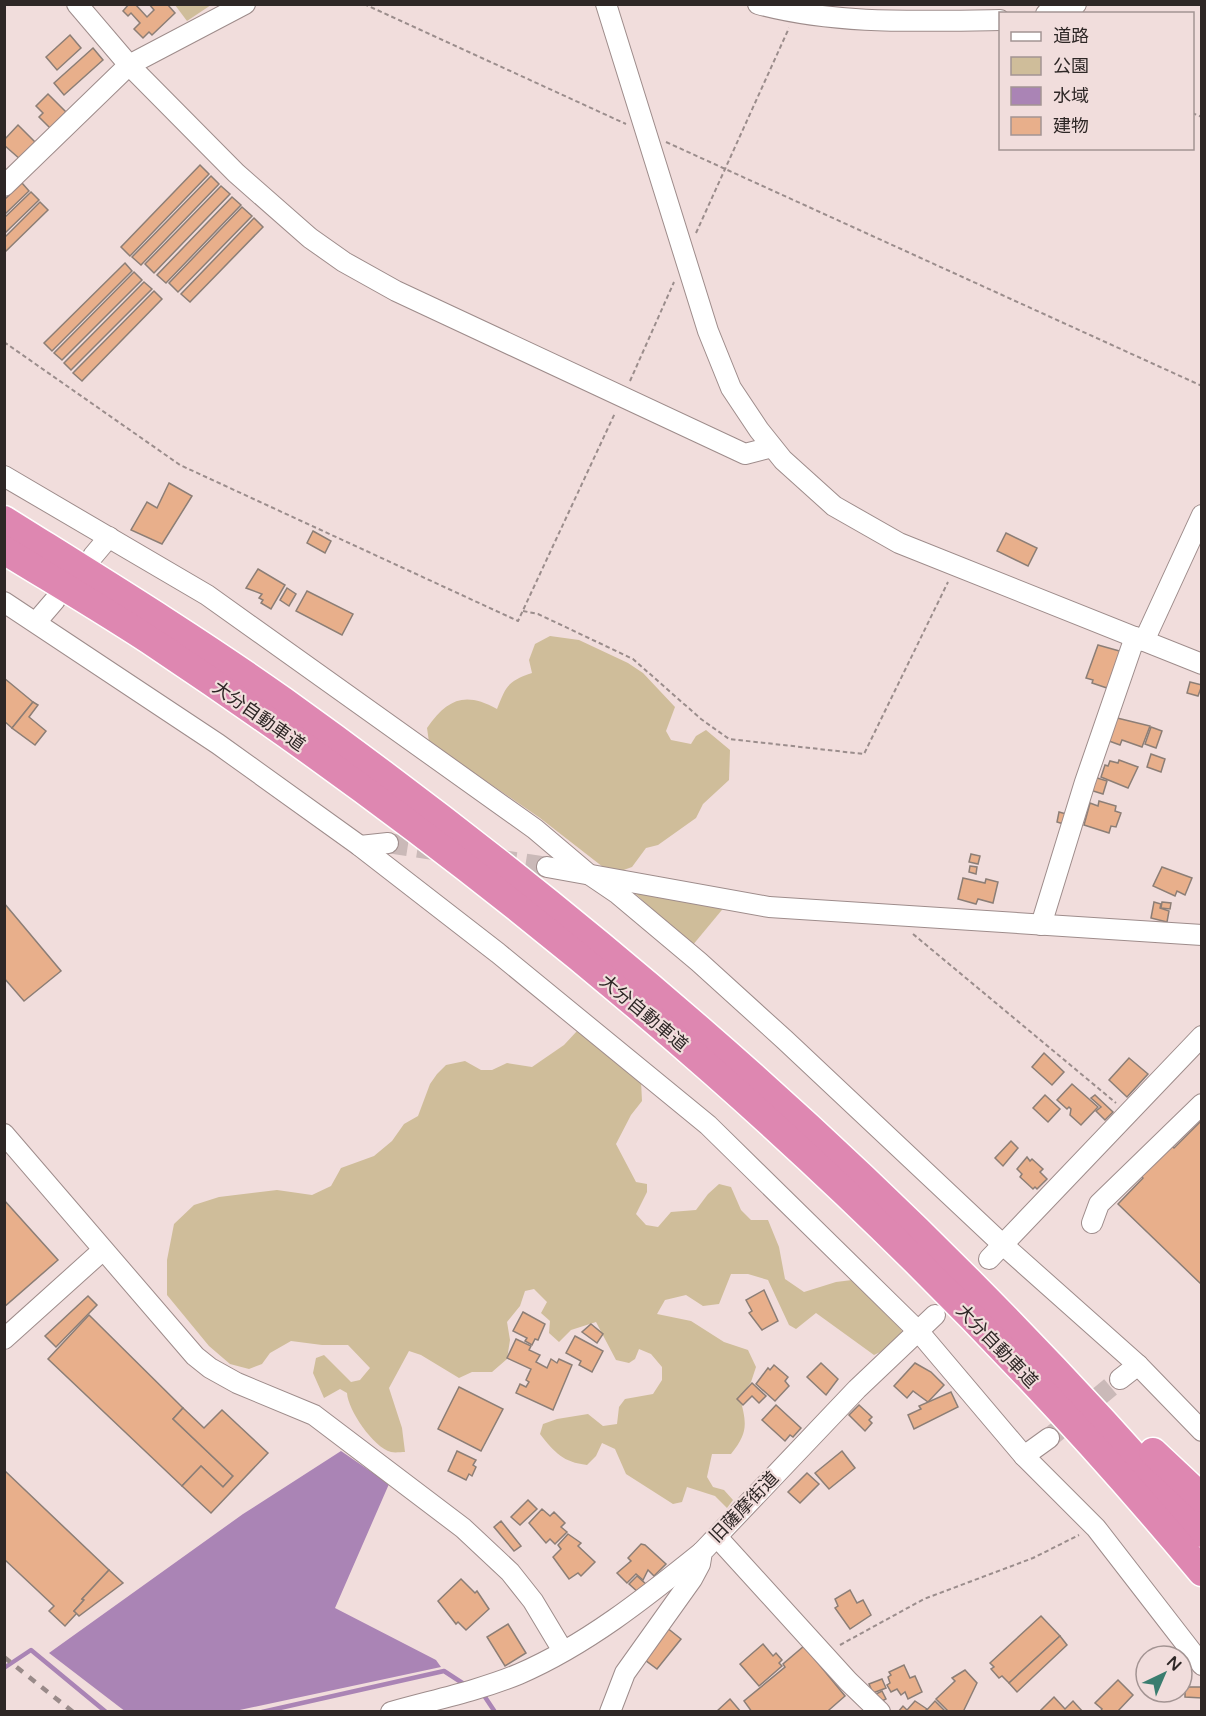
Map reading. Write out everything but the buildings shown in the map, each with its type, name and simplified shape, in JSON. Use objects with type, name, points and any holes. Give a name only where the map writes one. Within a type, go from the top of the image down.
[{"type":"highway","name":"大分自動車道","points":[[4,520],[171,625],[280,699],[433,810],[579,925],[714,1039],[978,1289],[1124,1443],[1202,1533]]},
{"type":"highway","name":"大分自動車道","points":[[4,550],[157,645],[264,718],[417,830],[600,975],[697,1058],[907,1254],[1007,1355],[1107,1463],[1202,1572]]},
{"type":"highway","points":[[978,1289],[1074,1374],[1202,1498]]},
{"type":"street","points":[[77,4],[129,65],[236,173],[310,238],[344,262],[396,291],[746,454],[772,447]]},
{"type":"street","points":[[4,186],[129,65],[245,4]]},
{"type":"street","points":[[606,4],[708,331],[731,388],[772,447],[834,506],[873,531],[955,567],[1202,664]]},
{"type":"street","points":[[758,4],[795,14],[904,21],[999,20]]},
{"type":"street","points":[[1052,12],[1076,4]]},
{"type":"street","points":[[4,476],[207,596],[536,829],[587,873],[618,894],[699,962],[1002,1244],[1138,1365],[1202,1431]]},
{"type":"street","points":[[1041,925],[1086,782],[1140,639],[1202,515]]},
{"type":"street","points":[[93,556],[109,537]]},
{"type":"street","points":[[37,621],[55,600]]},
{"type":"street","points":[[4,602],[37,621],[209,738],[360,846],[498,953],[708,1125],[919,1332],[1024,1456],[1096,1528],[1202,1665]]},
{"type":"street","points":[[360,846],[388,843]]},
{"type":"street","points":[[547,867],[769,907],[1202,934]]},
{"type":"street","points":[[989,1259],[1202,1036]]},
{"type":"street","points":[[1092,1223],[1099,1204],[1202,1104]]},
{"type":"street","points":[[4,1134],[195,1356],[210,1368],[314,1415],[342,1434],[492,1552],[533,1601],[562,1651]]},
{"type":"street","points":[[4,1339],[103,1250]]},
{"type":"street","name":"旧薩摩街道","points":[[610,1712],[625,1673],[692,1579],[700,1564],[702,1552],[857,1389],[935,1315]]},
{"type":"street","points":[[1120,1379],[1138,1365]]},
{"type":"street","points":[[1024,1456],[1049,1438]]},
{"type":"street","points":[[717,1537],[880,1712]]},
{"type":"street","points":[[391,1712],[497,1682],[541,1663],[624,1613],[702,1552]]},
{"type":"path","points":[[364,4],[1202,386]]},
{"type":"path","points":[[4,342],[180,465],[518,621],[795,14]]},
{"type":"path","points":[[522,611],[538,614],[633,659],[701,719],[729,739],[864,754],[955,567]]},
{"type":"path","points":[[894,915],[927,947],[1128,1113]]},
{"type":"path","points":[[824,1654],[924,1599],[1033,1558],[1096,1528]]},
{"type":"green space","points":[[175,5],[211,5],[187,21]]},
{"type":"green space","points":[[550,636],[579,640],[628,663],[643,673],[675,707],[666,731],[671,740],[691,744],[696,736],[706,730],[730,750],[729,780],[703,804],[696,818],[658,845],[646,848],[632,867],[618,872],[603,867],[540,818],[429,742],[427,728],[434,718],[450,704],[466,699],[486,703],[497,709],[509,685],[532,673],[529,660],[535,644]]},
{"type":"green space","points":[[627,886],[726,905],[692,946]]},
{"type":"green space","points":[[577,1031],[588,1037],[641,1081],[642,1101],[631,1115],[616,1144],[636,1182],[647,1184],[647,1192],[636,1214],[646,1225],[658,1227],[671,1212],[696,1210],[719,1184],[731,1187],[741,1210],[751,1220],[768,1220],[779,1247],[785,1279],[804,1292],[836,1282],[852,1280],[895,1321],[902,1331],[897,1344],[874,1355],[816,1313],[796,1329],[789,1325],[768,1280],[748,1274],[731,1274],[719,1304],[703,1306],[686,1295],[665,1300],[657,1314],[691,1321],[724,1342],[748,1350],[756,1367],[751,1382],[740,1398],[745,1422],[741,1440],[731,1454],[712,1454],[707,1477],[713,1487],[724,1490],[733,1500],[727,1508],[715,1496],[687,1487],[682,1502],[673,1504],[626,1474],[615,1449],[602,1443],[596,1456],[587,1465],[572,1462],[560,1456],[550,1446],[540,1434],[543,1424],[557,1419],[588,1414],[603,1426],[617,1424],[619,1407],[625,1399],[653,1394],[662,1380],[662,1367],[651,1354],[639,1349],[635,1359],[629,1363],[616,1360],[596,1322],[571,1330],[559,1342],[549,1333],[550,1321],[541,1313],[547,1302],[534,1289],[525,1291],[520,1306],[507,1322],[510,1340],[507,1359],[492,1372],[472,1372],[459,1378],[421,1355],[409,1351],[389,1388],[402,1428],[405,1452],[391,1452],[384,1449],[369,1436],[352,1409],[347,1393],[340,1389],[324,1398],[313,1373],[316,1358],[324,1355],[351,1382],[360,1380],[370,1368],[348,1345],[322,1345],[291,1341],[270,1353],[262,1364],[249,1369],[230,1364],[209,1346],[167,1295],[167,1260],[174,1224],[194,1205],[219,1197],[277,1190],[312,1195],[331,1186],[341,1168],[374,1156],[392,1141],[404,1124],[418,1116],[430,1084],[446,1065],[465,1061],[481,1070],[492,1070],[507,1063],[532,1067],[564,1045]]},
{"type":"water","points":[[341,1451],[389,1484],[335,1608],[436,1660],[441,1667],[235,1711],[126,1712],[49,1653],[243,1514]]},
{"type":"waterway","points":[[4,1668],[31,1650],[106,1712]]},
{"type":"waterway","points":[[262,1712],[444,1671],[467,1686]]},
{"type":"waterway","points":[[479,1693],[485,1697],[495,1712]]},
{"type":"tunnel","points":[[388,843],[440,851]]},
{"type":"tunnel","points":[[496,859],[547,867]]},
{"type":"tunnel","points":[[1049,1438],[1120,1379]]},
{"type":"railway","points":[[4,1657],[73,1712]]}]
